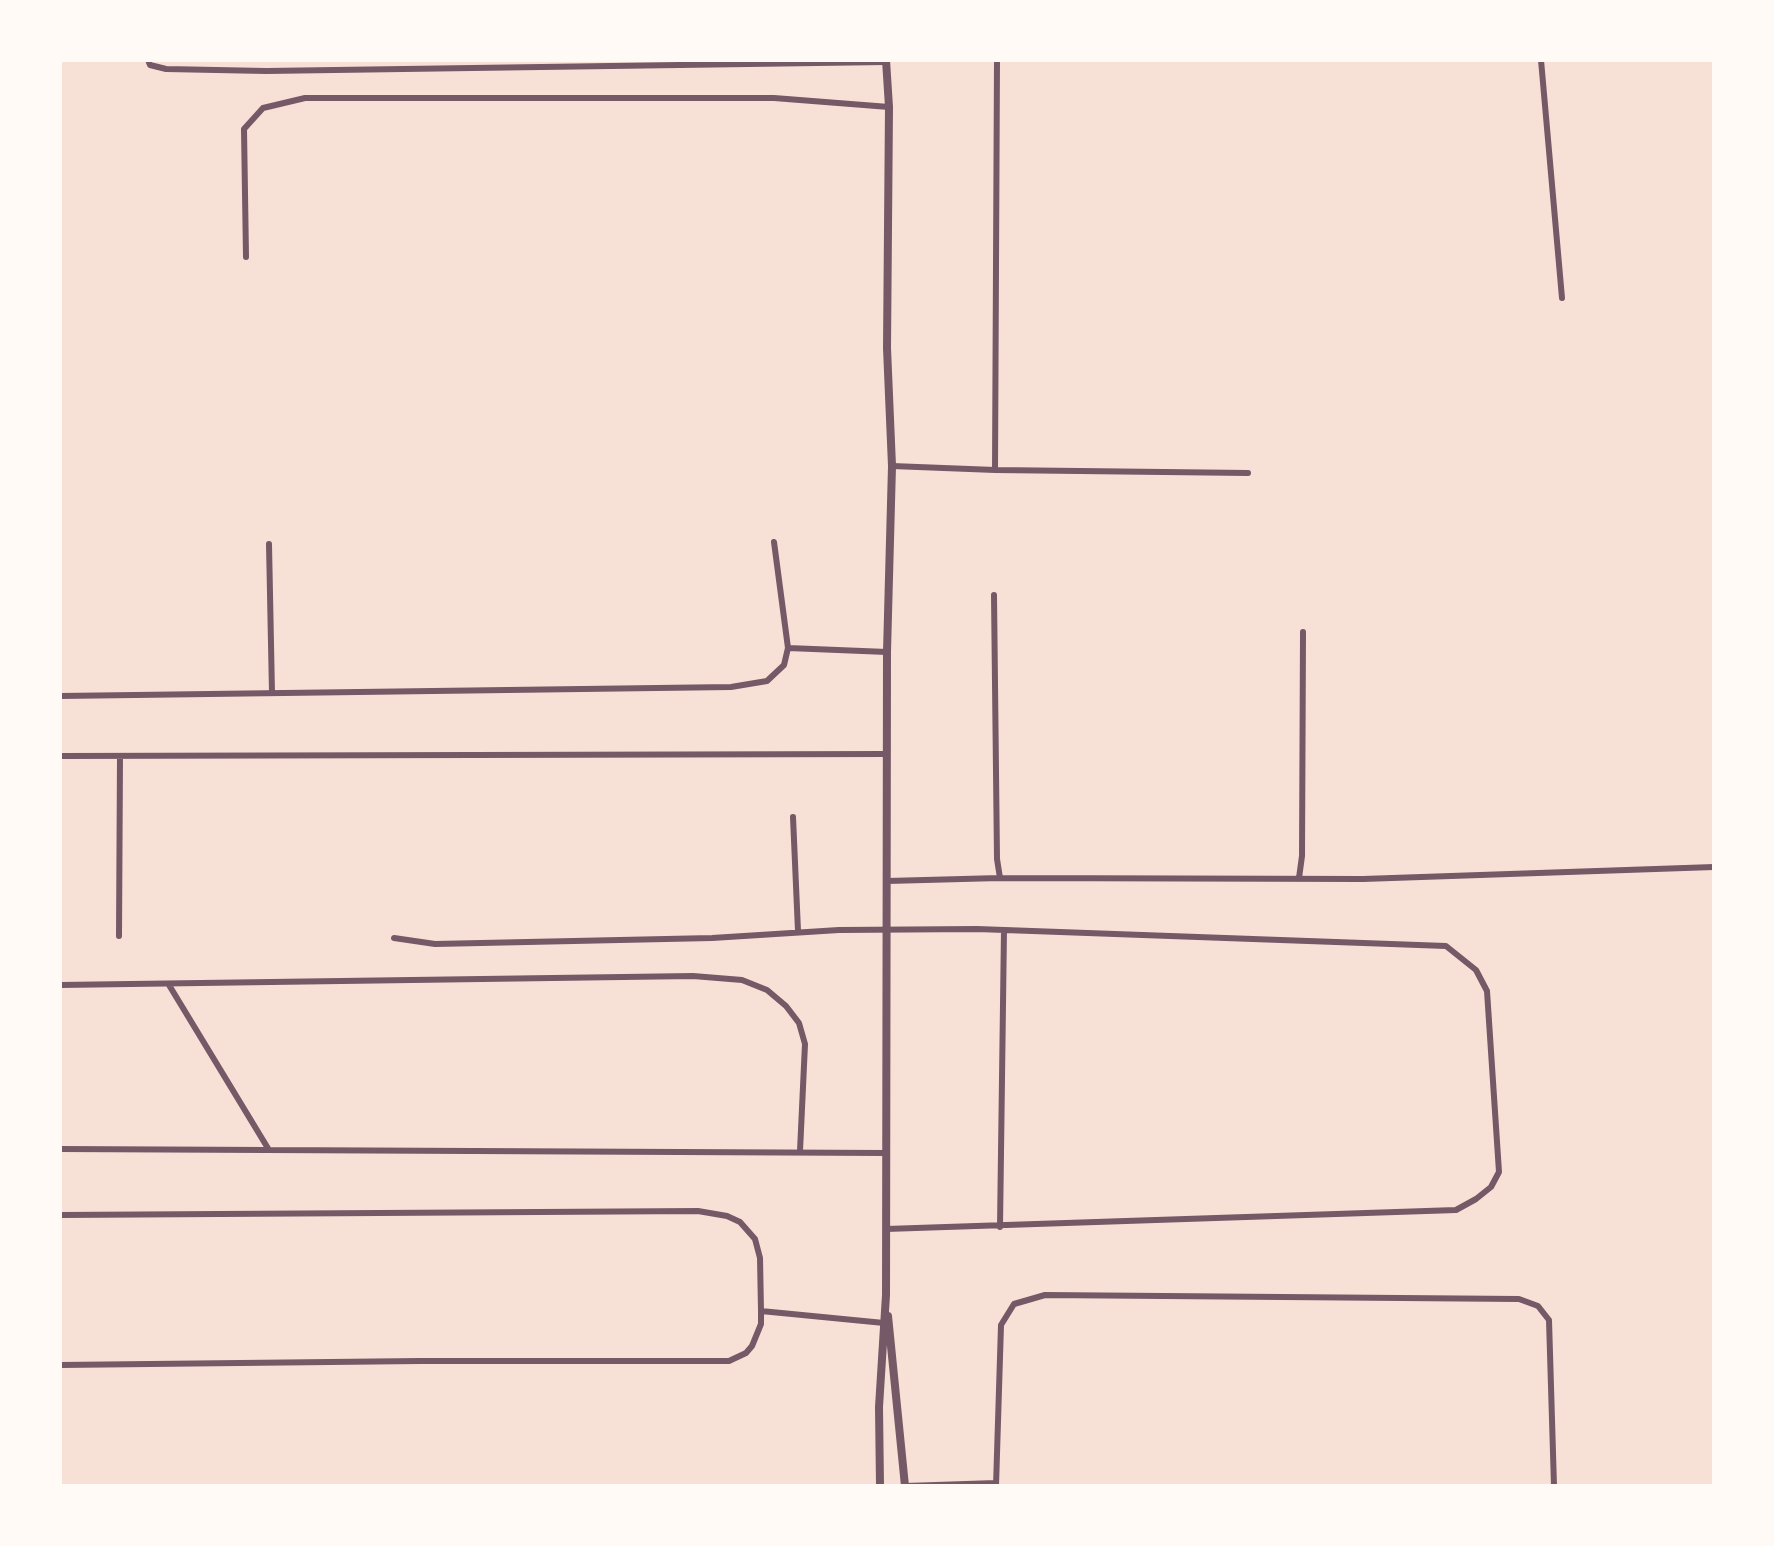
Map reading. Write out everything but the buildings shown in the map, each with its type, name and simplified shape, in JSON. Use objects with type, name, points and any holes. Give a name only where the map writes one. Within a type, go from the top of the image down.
[{"type":"street","points":[[880,1486],[879,1407],[886,1295],[887,652],[892,466],[887,348],[889,107],[886,61]]},
{"type":"street","points":[[886,1295],[905,1486]]},
{"type":"lane","points":[[148,60],[150,65],[166,69],[266,71],[886,61]]},
{"type":"lane","points":[[995,470],[997,60]]},
{"type":"lane","points":[[1541,60],[1562,298]]},
{"type":"lane","points":[[246,257],[244,129],[263,108],[305,98],[774,98],[889,107]]},
{"type":"lane","points":[[892,466],[1248,473]]},
{"type":"lane","points":[[60,696],[731,687],[767,681],[784,665],[788,648],[774,542]]},
{"type":"lane","points":[[269,544],[272,693]]},
{"type":"lane","points":[[994,595],[997,859],[1000,878]]},
{"type":"lane","points":[[1299,878],[1302,856],[1303,632]]},
{"type":"lane","points":[[788,648],[887,652]]},
{"type":"lane","points":[[60,756],[887,754]]},
{"type":"lane","points":[[119,936],[120,756]]},
{"type":"lane","points":[[793,817],[798,931]]},
{"type":"lane","points":[[887,881],[1379,878],[1714,867]]},
{"type":"lane","points":[[394,938],[435,944],[712,938],[798,931],[1004,930],[1446,946],[1476,970],[1487,991],[1499,1172],[1491,1187],[1456,1210],[886,1229]]},
{"type":"lane","points":[[1000,1227],[1004,930]]},
{"type":"lane","points":[[60,985],[693,976],[742,980],[767,990],[786,1006],[799,1023],[805,1044],[800,1151]]},
{"type":"lane","points":[[169,985],[269,1150]]},
{"type":"lane","points":[[60,1149],[886,1153]]},
{"type":"lane","points":[[60,1215],[698,1211],[727,1216],[740,1222],[755,1239],[760,1258],[761,1311],[761,1324],[752,1346],[746,1353],[729,1361],[60,1365]]},
{"type":"lane","points":[[905,1486],[996,1485],[1001,1325],[1014,1304],[1045,1295],[1519,1299],[1538,1306],[1549,1320],[1554,1486]]},
{"type":"lane","points":[[761,1311],[884,1323]]}]
